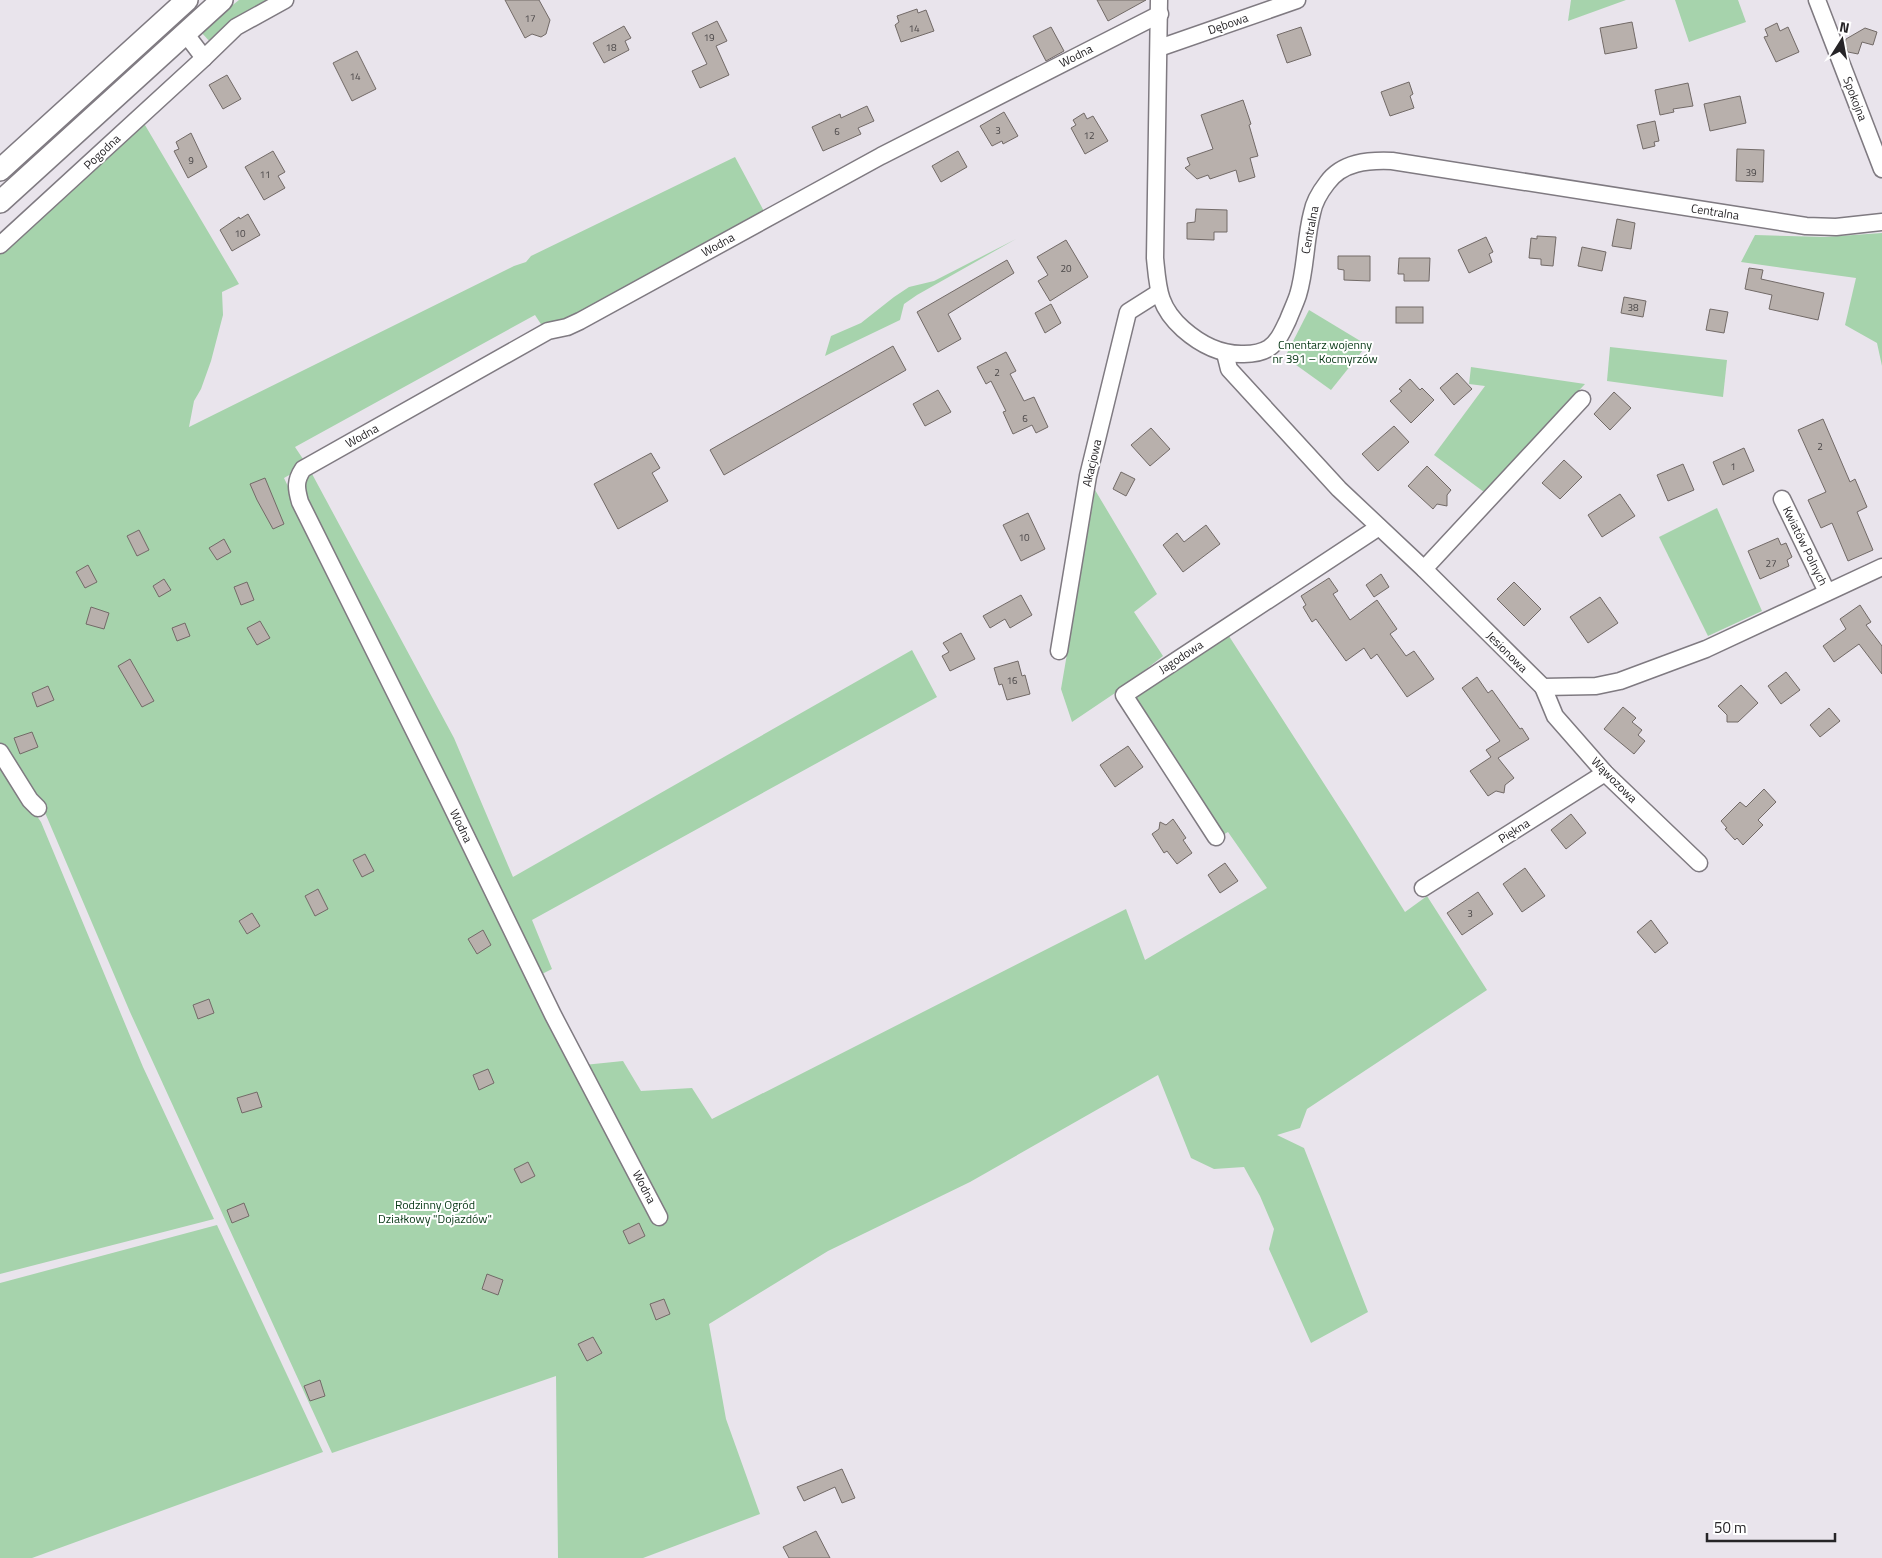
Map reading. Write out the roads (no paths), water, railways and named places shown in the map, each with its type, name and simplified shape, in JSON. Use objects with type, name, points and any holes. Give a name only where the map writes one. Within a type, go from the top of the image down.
[{"type":"main road","points":[[0,170],[187,0]]},
{"type":"main road","points":[[2,201],[222,0]]},
{"type":"street","name":"Pogodna","points":[[0,245],[236,27],[286,0]]},
{"type":"street","name":"Dębowa","points":[[1159,48],[1297,0]]},
{"type":"street","name":"Spokojna","points":[[1817,0],[1882,169]]},
{"type":"street","name":"Centralna","points":[[1159,7],[1155,258],[1158,294],[1166,310],[1176,323],[1201,343],[1225,353],[1255,354],[1269,348],[1278,339],[1298,296],[1310,223],[1316,201],[1328,181],[1338,172],[1360,162],[1374,160],[1392,161],[1806,226],[1836,227],[1882,222]]},
{"type":"street","name":"Wodna","points":[[659,1217],[554,1015],[300,502],[296,486],[297,478],[303,469],[548,331],[567,327],[580,321],[881,156],[1159,7]]},
{"type":"street","points":[[185,33],[204,58]]},
{"type":"street","name":"Akacjowa","points":[[1059,651],[1088,476],[1128,312],[1158,294]]},
{"type":"street","name":"Jesionowa","points":[[1225,353],[1229,369],[1339,489],[1424,569],[1543,687]]},
{"type":"street","points":[[1424,569],[1582,399]]},
{"type":"street","name":"Kwiatów Polnych","points":[[1782,499],[1827,592]]},
{"type":"street","name":"Jagodowa","points":[[1216,837],[1124,695],[1379,527]]},
{"type":"street","points":[[1543,687],[1596,686],[1620,681],[1706,650],[1882,567]]},
{"type":"street","name":"Wąwozowa","points":[[1543,687],[1555,716],[1605,773],[1699,863]]},
{"type":"street","points":[[0,752],[30,800],[38,808]]},
{"type":"street","name":"Piękna","points":[[1423,888],[1605,773]]},
{"type":"park label","name":"Cmentarz wojenny nr 391 – Kocmyrzów","points":[[1325,352]]},
{"type":"park label","name":"Rodzinny Ogród Działkowy \"Dojazdów\"","points":[[435,1212]]}]
